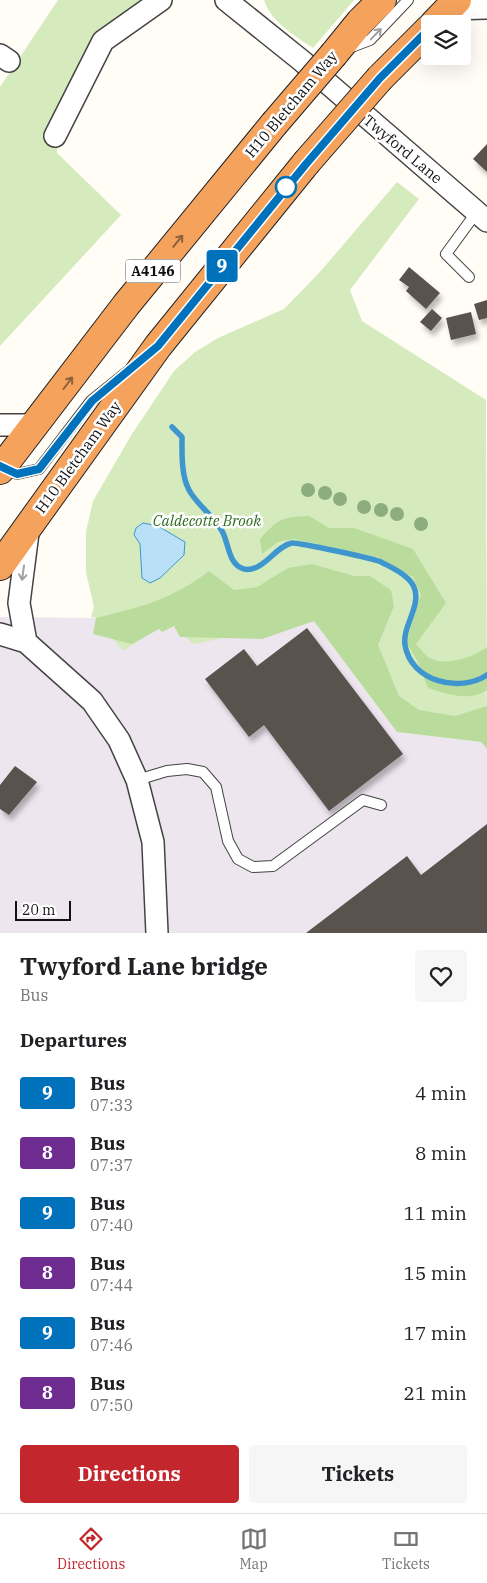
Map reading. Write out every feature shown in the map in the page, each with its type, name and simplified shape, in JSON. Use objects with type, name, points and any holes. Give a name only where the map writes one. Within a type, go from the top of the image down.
[{"type":"highway","name":"H10 Bletcham Way","points":[[0,468],[39,422],[126,304],[274,124],[360,22],[382,0]]},
{"type":"highway","name":"H10 Bletcham Way","points":[[0,566],[158,346],[306,164],[380,78],[421,37]]},
{"type":"street","points":[[55,136],[103,41],[161,0]]},
{"type":"street","name":"Twyford Lane","points":[[226,0],[302,61],[482,217]]},
{"type":"street","points":[[447,11],[487,8]]},
{"type":"street","points":[[0,425],[25,425],[39,422]]},
{"type":"street","points":[[26,642],[19,603],[29,525]]},
{"type":"street","points":[[0,634],[26,642],[92,701],[119,740],[137,780],[153,842],[157,933]]},
{"type":"lane","points":[[334,54],[370,40],[408,0]]},
{"type":"lane","points":[[470,278],[446,254],[482,217]]},
{"type":"lane","points":[[0,468],[17,474],[39,469],[92,401],[158,346]]},
{"type":"lane","points":[[137,780],[167,771],[187,769],[203,772],[216,787],[228,841],[238,859],[254,867],[273,866],[363,800],[381,805]]},
{"type":"shaded area","points":[[0,617],[169,621],[314,620],[397,732],[481,742],[487,749],[487,933],[0,933]]},
{"type":"green space","points":[[58,0],[161,0],[103,41],[58,138],[57,153],[121,215],[0,346],[0,87]]},
{"type":"green space","points":[[264,0],[354,0],[313,48],[278,22]]},
{"type":"green space","name":"Caldecotte Brook","points":[[397,182],[419,199],[350,290],[362,321],[486,400],[487,738],[397,732],[314,621],[193,644],[169,621],[123,651],[96,618],[91,617],[94,607],[86,572],[86,532],[93,501],[132,434],[174,371],[195,352],[218,338],[284,309],[319,273]]},
{"type":"green space","points":[[309,516],[329,528],[354,528],[413,549],[446,603],[416,644],[424,654],[437,661],[460,660],[487,647],[487,690],[473,696],[458,696],[428,688],[418,662],[406,642],[421,595],[413,577],[378,557],[294,539],[278,542],[262,554],[260,539],[272,527],[287,518]]},
{"type":"green space","points":[[312,564],[354,576],[370,576],[391,590],[394,606],[378,645],[399,696],[419,710],[455,716],[487,706],[487,749],[481,742],[397,732],[314,621],[262,639],[180,637],[174,626],[162,632],[159,629],[132,644],[93,634],[96,618],[168,596],[209,571],[234,590],[257,587],[288,568]]},
{"type":"water","points":[[143,523],[158,526],[185,542],[184,555],[160,578],[150,583],[142,578],[140,544],[134,535],[136,528]]},
{"type":"building","points":[[487,144],[487,172],[473,159]]},
{"type":"building","points":[[409,267],[440,293],[426,309],[406,291],[409,287],[399,280]]},
{"type":"building","points":[[487,300],[487,318],[479,320],[474,304]]},
{"type":"building","points":[[432,309],[442,318],[431,331],[420,322]]},
{"type":"building","points":[[471,312],[476,334],[451,340],[446,318]]},
{"type":"building","points":[[307,628],[403,754],[329,811],[264,725],[249,737],[205,679],[244,649],[257,666]]},
{"type":"building","points":[[15,766],[37,782],[9,815],[0,809],[0,785]]},
{"type":"building","points":[[487,824],[487,933],[306,933],[407,856],[421,875]]},
{"type":"waterway","points":[[172,427],[182,437],[183,471],[186,484],[196,501],[219,526],[232,558],[239,567],[244,569],[257,567],[280,549],[292,543],[337,551],[381,562],[404,575],[414,587],[416,601],[406,631],[405,645],[409,658],[417,668],[438,681],[451,683],[464,683],[487,675]]},
{"type":"bus line","name":"9","points":[[0,466],[17,474],[39,469],[92,401],[158,346],[306,164],[380,78],[421,37]]}]
